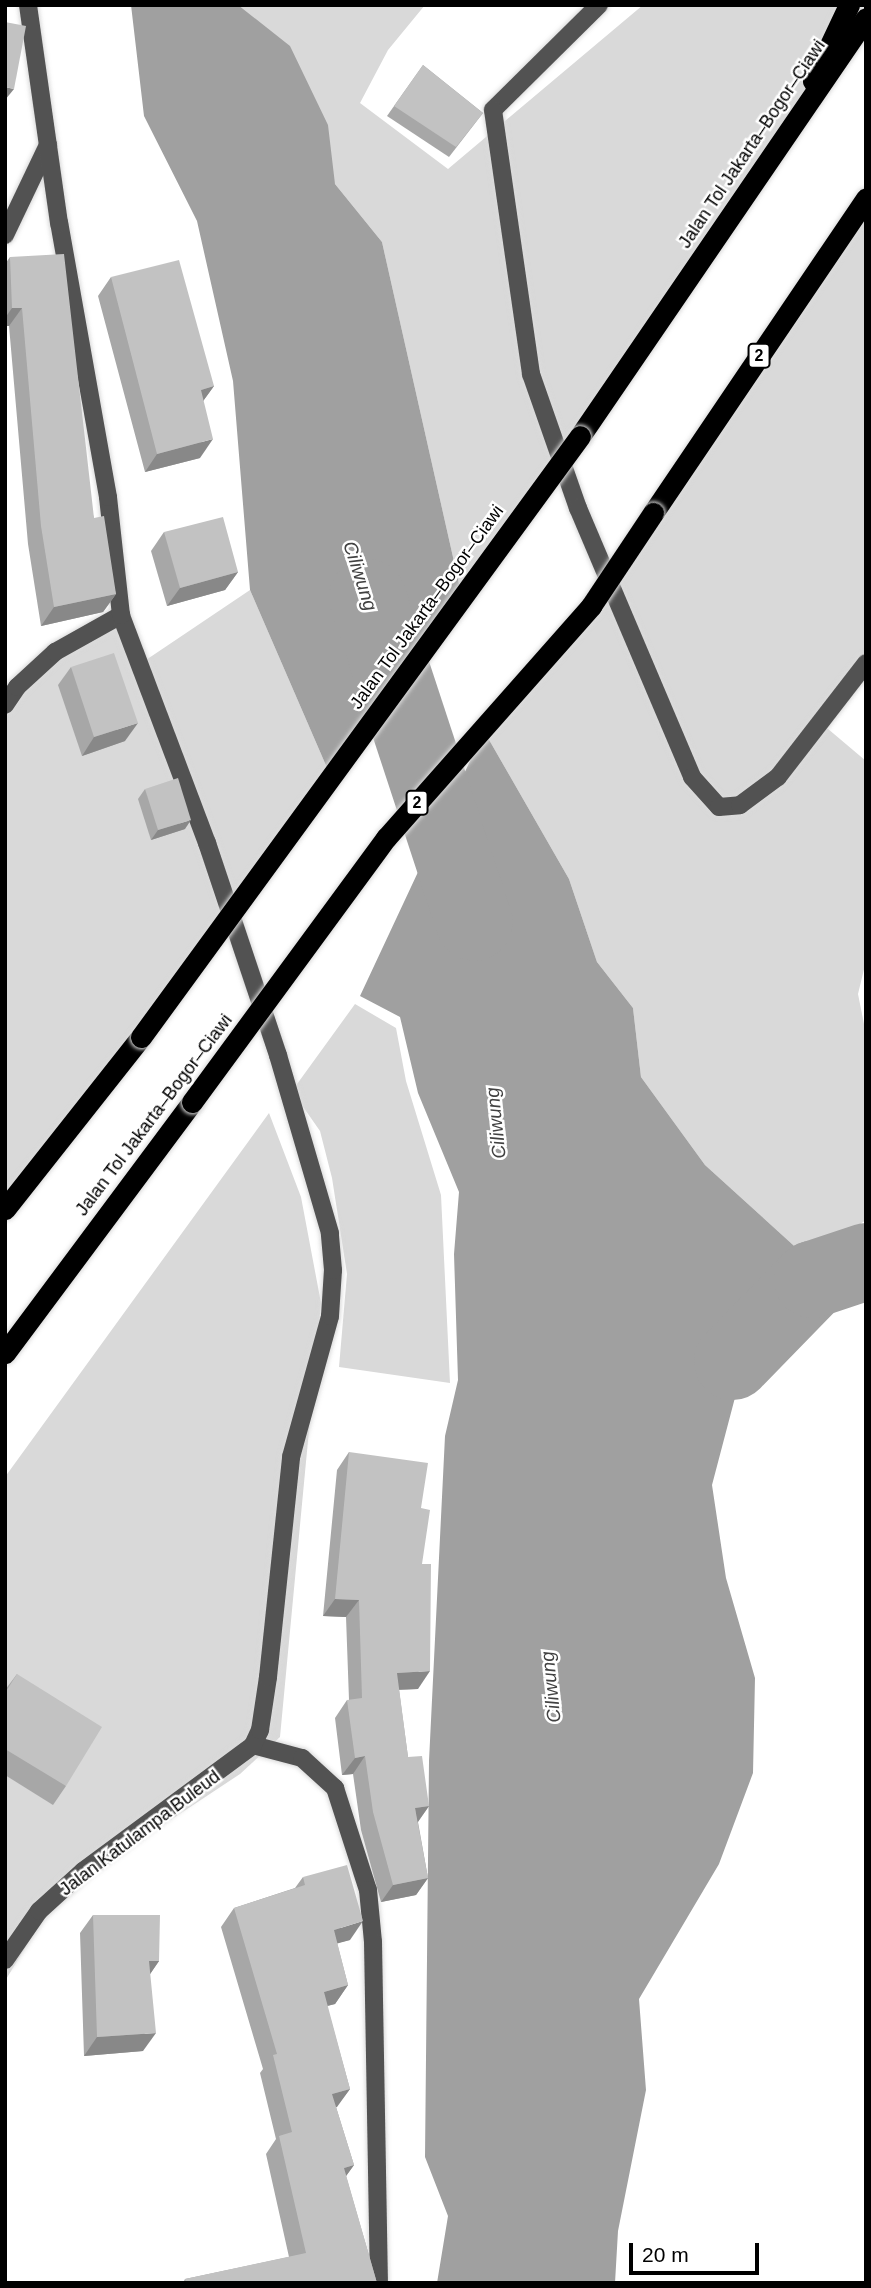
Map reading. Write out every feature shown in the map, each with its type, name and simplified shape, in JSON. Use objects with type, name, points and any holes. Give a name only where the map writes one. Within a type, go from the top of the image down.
[{"type":"highway","points":[[810,100],[827,45],[849,5]]},
{"type":"highway","name":"Jalan Tol Jakarta–Bogor–Ciawi","points":[[5,1209],[141,1037],[580,436],[866,18]]},
{"type":"highway","name":"Jalan Tol Jakarta–Bogor–Ciawi","points":[[5,1353],[386,838],[590,606],[866,198]]},
{"type":"street","points":[[28,5],[48,145],[108,497],[121,615],[211,854],[291,1095],[330,1233],[330,1315],[291,1457],[268,1677],[260,1730],[253,1745],[302,1758],[335,1788],[368,1890],[373,1942],[379,2283]]},
{"type":"street","points":[[598,5],[493,110],[531,374],[578,508],[692,777],[719,807],[740,805],[778,777],[866,663]]},
{"type":"street","points":[[5,235],[48,145]]},
{"type":"street","points":[[5,705],[17,687],[55,652],[121,615]]},
{"type":"street","name":"Jalan Katulampa Buleud","points":[[5,1959],[39,1911],[83,1871],[253,1745]]},
{"type":"shaded area","points":[[238,5],[425,5],[388,50],[360,103],[448,169],[643,5],[848,5],[815,75],[462,597],[382,242],[335,184]]},
{"type":"shaded area","points":[[866,199],[866,663],[821,723],[866,761],[866,961],[858,994],[866,1034],[866,1220],[824,1249],[803,1254],[705,1165],[641,1077],[633,1008],[597,962],[569,879],[484,731],[609,582]]},
{"type":"shaded area","points":[[250,590],[331,777],[5,1209],[5,704],[17,687],[121,615],[140,664]]},
{"type":"shaded area","points":[[355,1004],[396,1028],[406,1081],[441,1195],[450,1383],[339,1367],[347,1274],[332,1178],[320,1131],[292,1091]]},
{"type":"shaded area","points":[[269,1113],[301,1197],[321,1303],[280,1737],[240,1774],[57,1895],[5,1981],[5,1477]]},
{"type":"water","points":[[131,5],[238,5],[290,46],[328,125],[335,184],[382,242],[462,597],[331,777],[250,590],[233,381],[197,221],[144,116]]},
{"type":"water","points":[[484,731],[569,879],[597,962],[633,1008],[641,1077],[705,1165],[803,1254],[807,1297],[737,1390],[712,1485],[726,1578],[755,1678],[753,1773],[719,1864],[639,1999],[646,2090],[618,2231],[615,2283],[437,2283],[448,2216],[425,2157],[429,1761],[445,1436],[458,1380],[454,1254],[459,1192],[418,1093],[400,1017],[360,996]]},
{"type":"building","points":[[5,22],[26,26],[14,89],[5,87]]},
{"type":"building","points":[[423,65],[483,113],[456,147],[394,106]]},
{"type":"building","points":[[64,254],[94,518],[104,516],[116,594],[54,607],[41,526],[22,308],[12,308],[10,257]]},
{"type":"building","points":[[179,260],[214,386],[201,390],[213,439],[157,454],[111,277]]},
{"type":"building","points":[[223,517],[238,572],[180,588],[164,532]]},
{"type":"building","points":[[114,653],[138,723],[94,737],[71,667]]},
{"type":"building","points":[[178,778],[191,820],[158,830],[145,789]]},
{"type":"building","points":[[349,1452],[428,1463],[421,1508],[430,1510],[422,1564],[431,1564],[430,1671],[397,1673],[408,1757],[422,1756],[429,1806],[415,1808],[428,1878],[393,1885],[373,1812],[365,1756],[355,1758],[347,1700],[362,1698],[359,1600],[335,1599]]},
{"type":"building","points":[[17,1674],[102,1727],[66,1786],[5,1749],[5,1693]]},
{"type":"building","points":[[347,1865],[363,1921],[334,1930],[348,1985],[324,1992],[350,2089],[332,2094],[354,2165],[344,2168],[377,2283],[186,2283],[185,2279],[306,2253],[279,2136],[292,2132],[273,2055],[277,2054],[234,1908],[305,1885],[303,1877]]},
{"type":"building","points":[[93,1915],[160,1915],[159,1961],[149,1961],[156,2033],[97,2037]]},
{"type":"waterway","name":"Ciliwung","points":[[367,597],[474,922]]},
{"type":"waterway","points":[[732,1361],[812,1279],[866,1261]]}]
